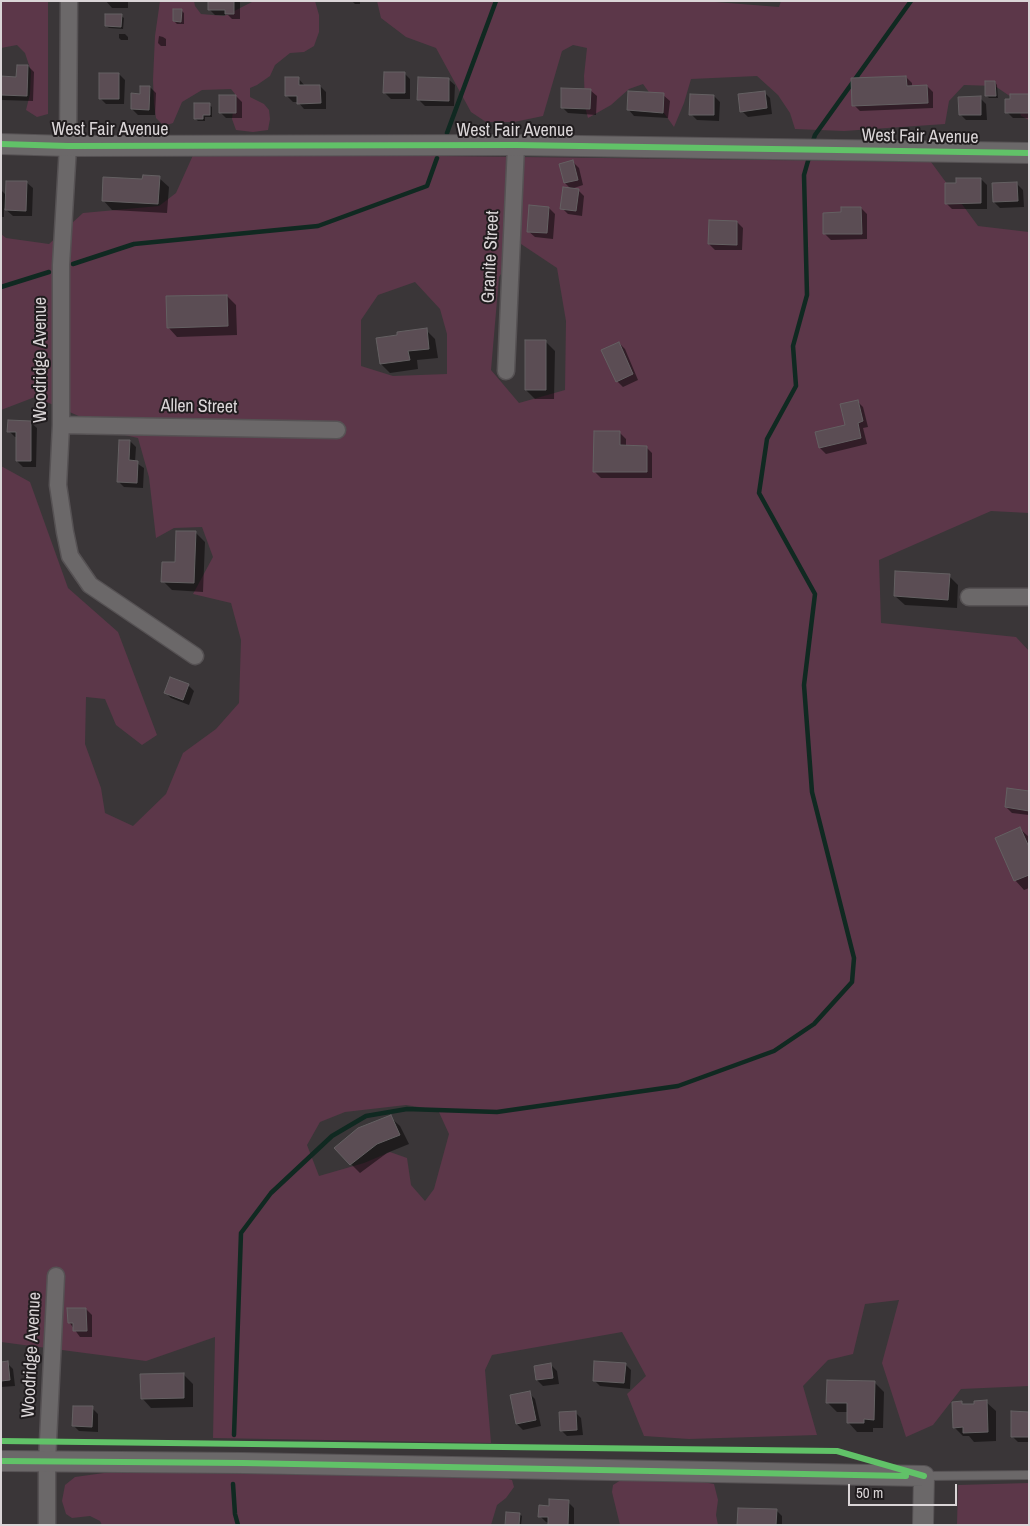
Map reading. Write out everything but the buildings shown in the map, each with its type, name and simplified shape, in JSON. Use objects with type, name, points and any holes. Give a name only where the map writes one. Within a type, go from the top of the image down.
[{"type":"street","name":"Woodridge Avenue","points":[[69,1],[68,146],[61,265],[61,425],[58,485],[70,556],[90,585],[195,656]]},
{"type":"street","name":"West Fair Avenue","points":[[1,144],[68,146],[516,145],[1029,153]]},
{"type":"street","name":"Granite Street","points":[[506,371],[516,145]]},
{"type":"street","name":"Allen Street","points":[[61,425],[337,430]]},
{"type":"street","points":[[969,597],[1029,597]]},
{"type":"street","name":"Woodridge Avenue","points":[[46,1525],[47,1462],[56,1276]]},
{"type":"street","points":[[1,1461],[243,1462],[924,1476],[923,1525]]},
{"type":"lane","points":[[924,1476],[1029,1475]]},
{"type":"shaded area","points":[[1,1],[48,1],[48,114],[37,117],[26,110],[30,94],[31,71],[25,53],[17,45],[1,48]]},
{"type":"shaded area","points":[[160,1],[194,1],[201,14],[224,16],[254,1],[315,1],[319,15],[319,32],[314,46],[304,52],[290,53],[275,65],[270,76],[250,88],[250,97],[264,104],[269,110],[268,130],[253,132],[236,130],[232,119],[235,94],[231,89],[202,90],[182,102],[173,123],[164,126],[156,118],[153,80],[155,36]]},
{"type":"shaded area","points":[[377,1],[703,1],[779,7],[781,1],[1029,1],[1029,120],[1021,116],[1017,101],[995,86],[964,85],[949,101],[945,124],[844,131],[795,129],[790,113],[778,95],[757,76],[691,79],[674,127],[643,84],[629,89],[611,105],[588,118],[585,107],[584,76],[587,48],[573,45],[562,51],[543,116],[514,122],[486,122],[471,112],[436,48],[406,37],[381,18]]},
{"type":"shaded area","points":[[194,153],[931,162],[978,226],[1029,232],[1029,513],[991,511],[879,560],[881,623],[1016,637],[1029,651],[1029,1386],[961,1389],[933,1425],[906,1437],[882,1363],[899,1300],[865,1304],[853,1354],[828,1360],[803,1386],[817,1435],[689,1439],[644,1436],[627,1394],[646,1376],[622,1332],[492,1355],[485,1370],[491,1443],[213,1438],[215,1337],[146,1361],[1,1342],[1,466],[30,482],[68,588],[118,632],[157,735],[142,745],[116,725],[105,699],[86,697],[85,744],[101,788],[105,813],[133,826],[166,794],[183,753],[216,729],[239,703],[241,640],[231,603],[193,594],[213,557],[202,527],[174,528],[156,538],[149,477],[138,438],[120,434],[35,397],[1,410],[1,234],[6,238],[49,244],[83,213],[159,206],[176,193]],"holes":[[[521,244],[557,268],[566,321],[565,390],[519,403],[491,370],[499,277]],[[415,282],[440,309],[447,334],[447,374],[393,376],[361,366],[361,320],[378,295]],[[406,1105],[438,1110],[449,1134],[434,1189],[425,1201],[411,1185],[407,1158],[390,1152],[364,1163],[319,1176],[307,1145],[320,1122],[345,1112]]]},
{"type":"shaded area","points":[[111,1472],[501,1477],[512,1480],[514,1487],[506,1498],[497,1505],[491,1525],[102,1525],[100,1521],[90,1516],[72,1518],[66,1514],[62,1501],[65,1485],[75,1477]]},
{"type":"shaded area","points":[[621,1480],[693,1480],[714,1484],[718,1500],[716,1515],[718,1525],[620,1525],[612,1492],[613,1485]]},
{"type":"shaded area","points":[[1029,1483],[1029,1525],[957,1525],[958,1485]]},
{"type":"waterway","points":[[447,133],[496,1]]},
{"type":"waterway","points":[[812,144],[815,135],[911,1]]},
{"type":"waterway","points":[[234,1435],[241,1233],[271,1193],[332,1136],[366,1116],[407,1109],[497,1112],[678,1086],[774,1051],[814,1024],[852,982],[854,958],[812,792],[804,685],[815,594],[759,493],[767,439],[796,386],[793,346],[807,295],[804,175],[810,154]]},
{"type":"waterway","points":[[73,264],[134,244],[318,226],[427,186],[437,158]]},
{"type":"waterway","points":[[1,287],[49,272]]},
{"type":"waterway","points":[[233,1484],[235,1514],[238,1525]]},
{"type":"cycle path","points":[[1,144],[68,146],[516,145],[1029,153]]},
{"type":"cycle path","points":[[1,1441],[837,1451],[924,1476]]},
{"type":"cycle path","points":[[1,1461],[243,1463],[906,1476]]}]
